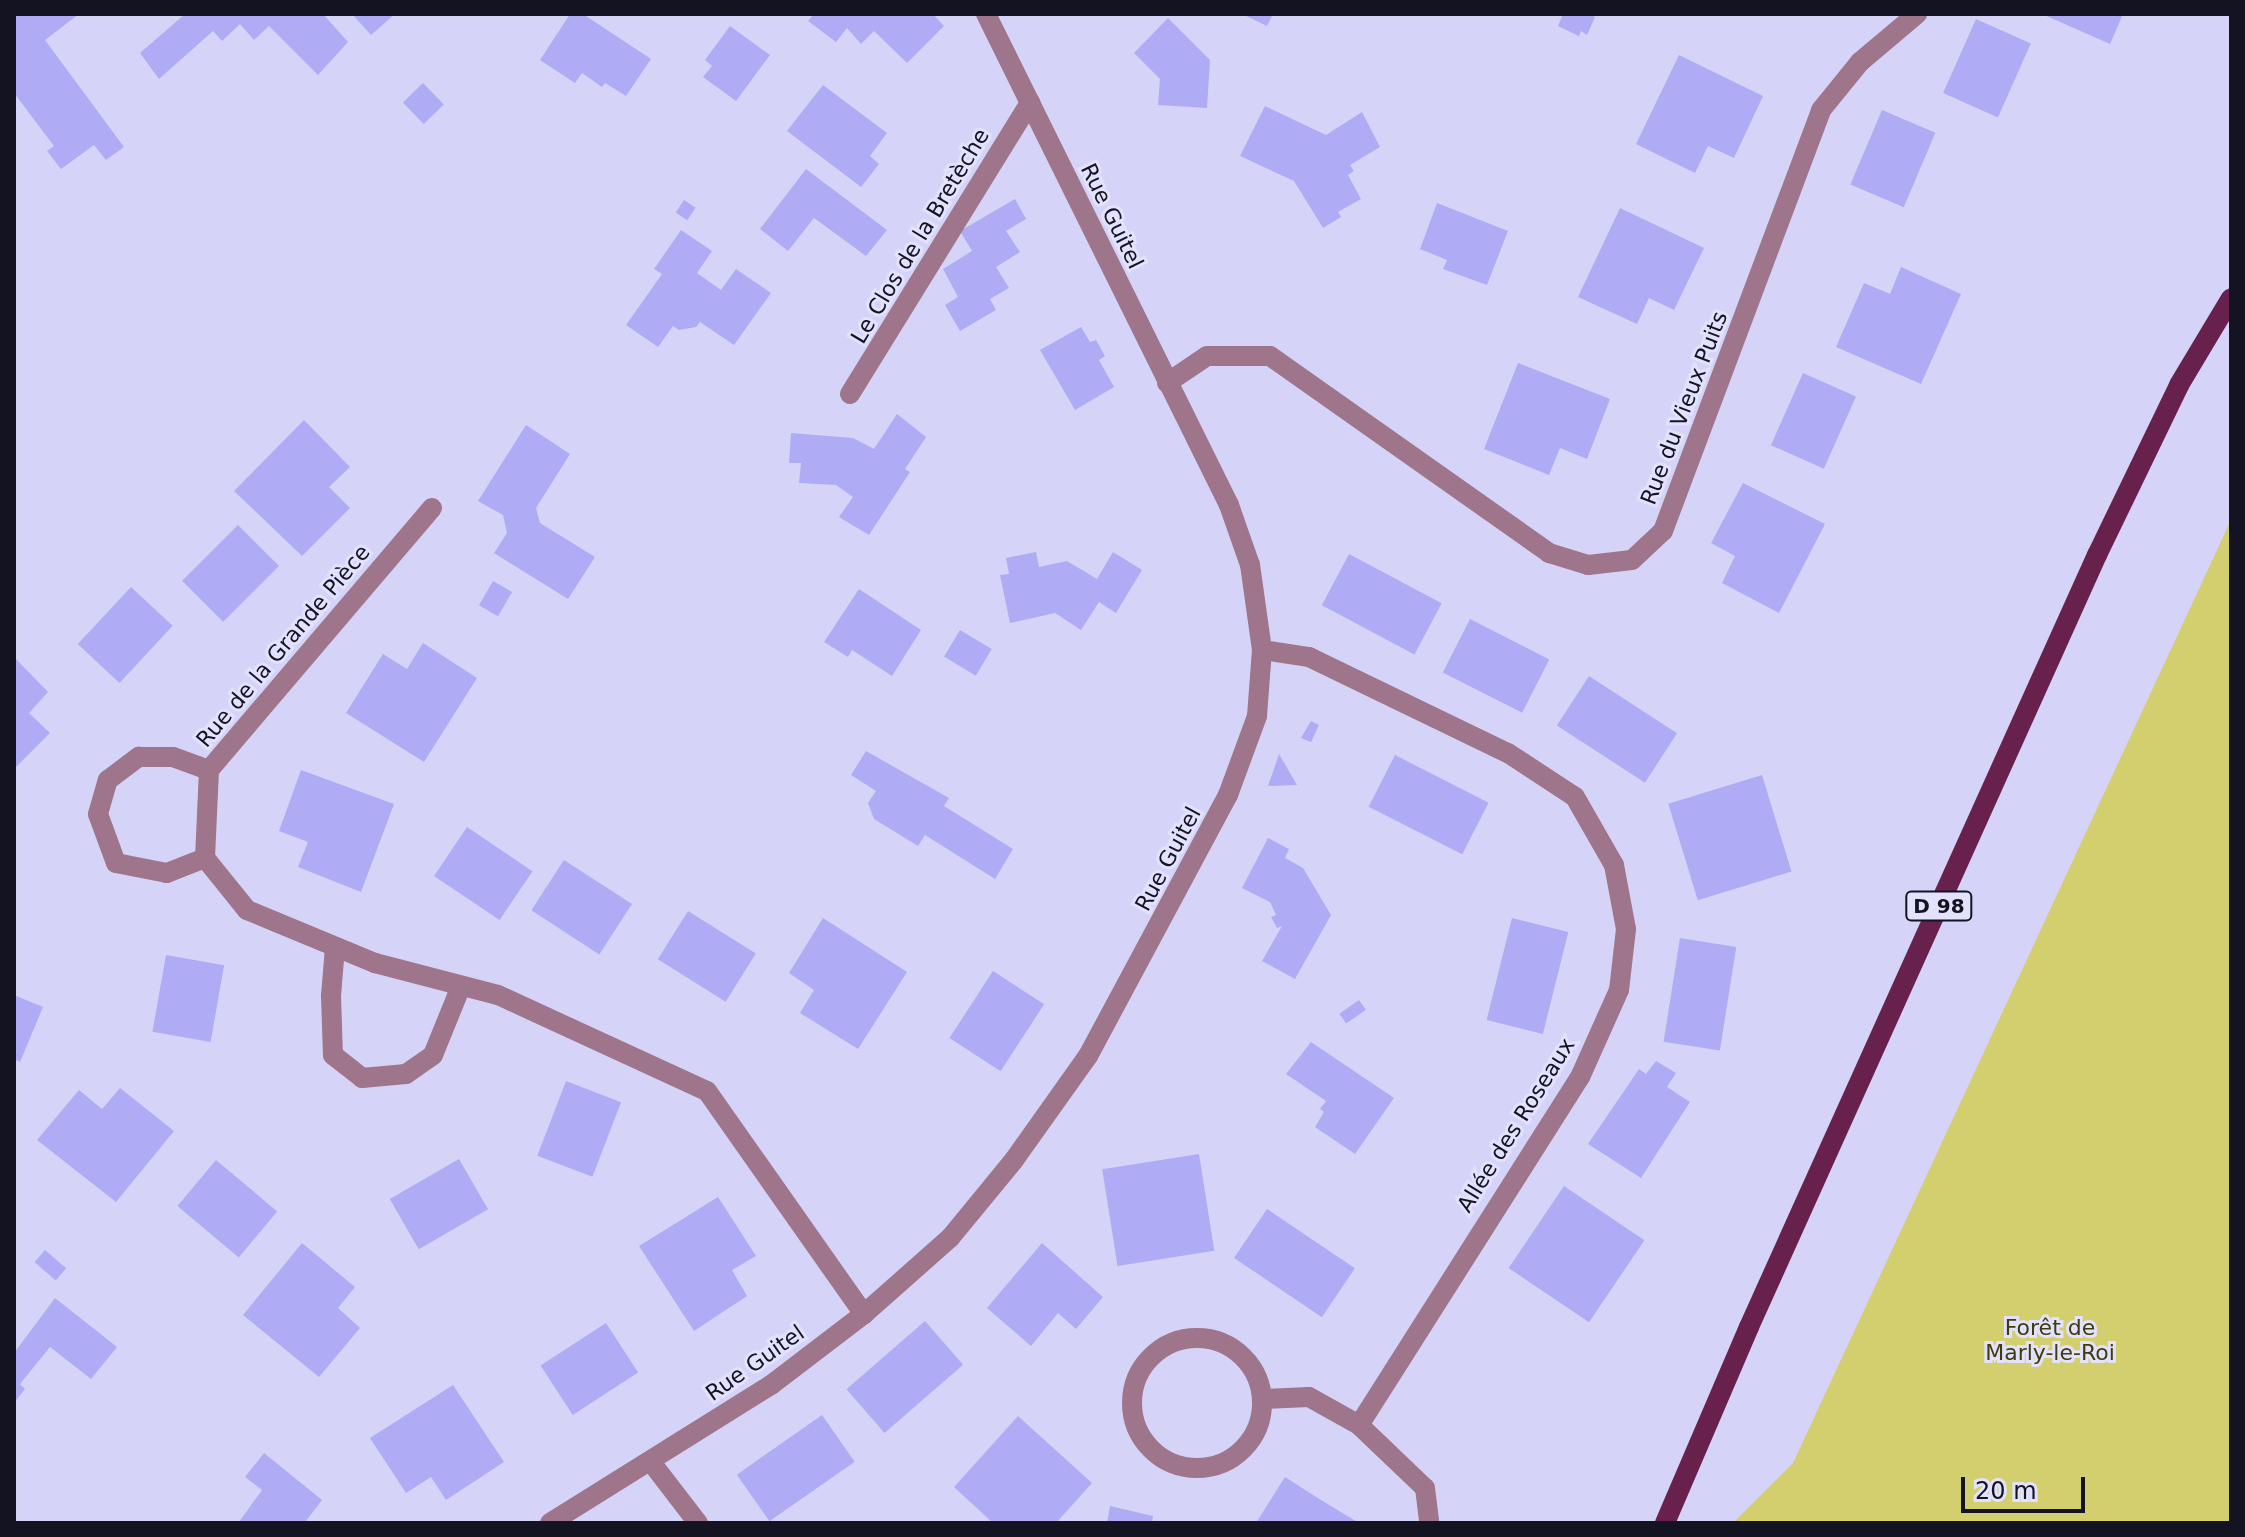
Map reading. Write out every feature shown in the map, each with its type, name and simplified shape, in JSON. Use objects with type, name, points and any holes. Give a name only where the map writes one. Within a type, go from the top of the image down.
[{"type":"main road","name":"D 98","points":[[1665,1523],[1756,1313],[2097,555],[2179,385],[2231,298]]},
{"type":"street","name":"Rue Guitel","points":[[550,1523],[771,1385],[864,1314],[950,1238],[1014,1160],[1088,1056],[1228,795],[1257,716],[1262,650],[1250,565],[1229,505],[986,14]]},
{"type":"street","name":"Rue du Vieux Puits","points":[[1167,383],[1207,356],[1270,356],[1549,553],[1588,565],[1632,560],[1663,531],[1821,110],[1860,62],[1917,14]]},
{"type":"street","name":"Le Clos de la Bretèche","points":[[850,394],[1030,102]]},
{"type":"street","name":"Rue de la Grande Pièce","points":[[205,858],[209,770],[432,508]]},
{"type":"street","name":"Allée des Roseaux","points":[[1262,650],[1309,657],[1508,753],[1575,797],[1614,865],[1626,929],[1619,990],[1580,1077],[1359,1425]]},
{"type":"street","points":[[209,770],[173,757],[139,757],[108,780],[98,814],[116,863],[167,873],[205,858],[247,910],[375,963],[498,995],[707,1091],[864,1314]]},
{"type":"street","points":[[335,947],[333,1055],[362,1078],[406,1074],[433,1055],[461,986]]},
{"type":"street","points":[[1189,1338],[1210,1339],[1230,1347],[1246,1360],[1258,1379],[1262,1399],[1260,1421],[1251,1440],[1235,1456],[1216,1466],[1194,1468],[1173,1464],[1154,1453],[1140,1436],[1132,1415],[1132,1394],[1138,1374],[1151,1356],[1168,1344],[1189,1338]]},
{"type":"street","points":[[1262,1399],[1309,1397],[1359,1425],[1425,1488],[1429,1523]]},
{"type":"street","points":[[651,1462],[698,1523]]},
{"type":"green space","name":"Forêt de Marly-le-Roi","points":[[2231,520],[2231,1523],[1733,1523],[1793,1463]]},
{"type":"building","points":[[19,14],[79,14],[45,40],[124,147],[106,160],[94,145],[61,169],[47,151],[54,146],[14,93],[14,18]]},
{"type":"building","points":[[185,14],[323,14],[348,42],[318,75],[269,26],[254,40],[240,24],[222,41],[213,31],[159,79],[140,53]]},
{"type":"building","points":[[352,14],[395,14],[371,35]]},
{"type":"building","points":[[570,14],[583,14],[651,59],[626,96],[605,83],[602,87],[582,73],[575,83],[540,60]]},
{"type":"building","points":[[814,14],[933,14],[944,26],[907,63],[874,31],[861,44],[847,28],[836,42],[808,21]]},
{"type":"building","points":[[1242,14],[1273,14],[1267,26]]},
{"type":"building","points":[[1563,14],[1589,14],[1595,17],[1587,35],[1581,31],[1579,36],[1558,26]]},
{"type":"building","points":[[2042,14],[2123,14],[2110,44]]},
{"type":"building","points":[[1168,18],[1210,60],[1207,108],[1158,105],[1160,79],[1134,53]]},
{"type":"building","points":[[1976,19],[2031,43],[1998,117],[1943,93]]},
{"type":"building","points":[[730,26],[770,55],[736,101],[703,77],[712,66],[705,60]]},
{"type":"building","points":[[1679,55],[1763,96],[1734,158],[1708,146],[1695,173],[1636,144]]},
{"type":"building","points":[[423,83],[444,105],[424,124],[403,102]]},
{"type":"building","points":[[823,85],[887,133],[870,156],[879,164],[861,187],[787,131]]},
{"type":"building","points":[[1265,106],[1326,135],[1362,112],[1380,147],[1350,165],[1354,171],[1348,175],[1361,199],[1338,212],[1341,217],[1323,228],[1294,181],[1240,156]]},
{"type":"building","points":[[1882,110],[1935,133],[1904,207],[1850,185]]},
{"type":"building","points":[[806,169],[887,230],[866,256],[814,218],[788,251],[760,229]]},
{"type":"building","points":[[1015,199],[1026,219],[1006,231],[1020,252],[996,267],[1009,288],[990,299],[996,310],[960,331],[945,305],[958,297],[943,269],[972,251],[960,231]]},
{"type":"building","points":[[684,200],[696,208],[687,220],[676,212]]},
{"type":"building","points":[[1437,203],[1508,231],[1487,285],[1443,269],[1447,260],[1420,249]]},
{"type":"building","points":[[1620,208],[1704,248],[1674,310],[1649,298],[1637,324],[1578,297]]},
{"type":"building","points":[[681,230],[712,251],[697,273],[721,290],[736,269],[771,293],[734,345],[700,322],[696,327],[679,330],[673,326],[658,347],[626,325],[662,274],[654,269]]},
{"type":"building","points":[[1901,267],[1961,294],[1921,384],[1836,347],[1864,283],[1890,294]]},
{"type":"building","points":[[1081,327],[1090,342],[1096,340],[1105,356],[1099,360],[1114,387],[1075,410],[1040,350]]},
{"type":"building","points":[[1518,363],[1610,399],[1587,459],[1560,448],[1549,475],[1484,449]]},
{"type":"building","points":[[1803,373],[1856,397],[1824,469],[1771,445]]},
{"type":"building","points":[[897,414],[926,437],[905,469],[910,472],[869,535],[839,517],[853,497],[836,485],[799,483],[801,463],[789,463],[791,433],[853,438],[874,449]]},
{"type":"building","points":[[304,420],[350,467],[329,487],[350,508],[302,556],[234,491]]},
{"type":"building","points":[[526,425],[570,454],[536,508],[540,523],[595,557],[568,599],[494,553],[507,533],[503,515],[478,501]]},
{"type":"building","points":[[1743,483],[1825,524],[1779,613],[1722,583],[1735,556],[1711,543]]},
{"type":"building","points":[[238,525],[279,566],[223,622],[182,581]]},
{"type":"building","points":[[1036,552],[1039,567],[1067,561],[1097,579],[1113,552],[1142,570],[1116,613],[1099,602],[1081,630],[1055,613],[1010,623],[1000,575],[1009,574],[1006,558]]},
{"type":"building","points":[[1349,554],[1442,603],[1414,655],[1322,605]]},
{"type":"building","points":[[493,581],[512,592],[498,616],[479,605]]},
{"type":"building","points":[[131,587],[173,626],[119,683],[78,644]]},
{"type":"building","points":[[859,589],[921,630],[892,676],[852,650],[848,657],[824,642]]},
{"type":"building","points":[[1470,619],[1549,659],[1522,713],[1443,672]]},
{"type":"building","points":[[960,630],[992,649],[976,676],[944,657]]},
{"type":"building","points":[[423,643],[477,678],[424,762],[346,713],[383,654],[407,669]]},
{"type":"building","points":[[14,657],[48,692],[29,713],[50,733],[14,769]]},
{"type":"building","points":[[1589,676],[1677,733],[1645,783],[1557,725]]},
{"type":"building","points":[[1311,721],[1319,725],[1311,742],[1301,738]]},
{"type":"building","points":[[866,751],[949,798],[944,806],[1013,849],[995,879],[925,835],[918,846],[874,819],[868,803],[876,791],[851,775]]},
{"type":"building","points":[[1279,754],[1297,785],[1268,786]]},
{"type":"building","points":[[1395,755],[1489,803],[1462,854],[1369,807]]},
{"type":"building","points":[[301,770],[394,804],[361,892],[298,867],[308,842],[279,831]]},
{"type":"building","points":[[1762,775],[1792,872],[1698,900],[1668,804]]},
{"type":"building","points":[[467,827],[532,871],[500,920],[434,876]]},
{"type":"building","points":[[1268,838],[1289,849],[1285,858],[1303,868],[1331,915],[1295,979],[1262,961],[1282,926],[1277,928],[1271,917],[1276,915],[1270,902],[1242,888]]},
{"type":"building","points":[[564,860],[632,904],[599,954],[531,910]]},
{"type":"building","points":[[688,911],[756,953],[726,1002],[658,959]]},
{"type":"building","points":[[823,918],[907,972],[858,1049],[800,1013],[814,990],[789,973]]},
{"type":"building","points":[[1512,918],[1568,932],[1543,1034],[1487,1020]]},
{"type":"building","points":[[1680,938],[1736,947],[1720,1051],[1664,1042]]},
{"type":"building","points":[[166,955],[224,965],[211,1042],[152,1032]]},
{"type":"building","points":[[993,971],[1044,1004],[1001,1071],[949,1038]]},
{"type":"building","points":[[14,995],[43,1007],[20,1062],[14,1059]]},
{"type":"building","points":[[1359,1000],[1366,1010],[1346,1024],[1339,1014]]},
{"type":"building","points":[[1311,1042],[1394,1098],[1355,1154],[1315,1127],[1324,1112],[1320,1109],[1326,1101],[1286,1074]]},
{"type":"building","points":[[1656,1061],[1676,1073],[1667,1087],[1690,1102],[1641,1178],[1588,1144],[1639,1069],[1646,1074]]},
{"type":"building","points":[[566,1081],[621,1102],[592,1177],[537,1156]]},
{"type":"building","points":[[120,1088],[174,1131],[116,1202],[37,1140],[79,1090],[102,1109]]},
{"type":"building","points":[[1199,1154],[1214,1251],[1118,1266],[1102,1169]]},
{"type":"building","points":[[459,1159],[488,1209],[419,1249],[390,1199]]},
{"type":"building","points":[[216,1160],[277,1211],[239,1257],[177,1206]]},
{"type":"building","points":[[1564,1186],[1644,1240],[1589,1322],[1509,1268]]},
{"type":"building","points":[[718,1197],[756,1256],[732,1270],[747,1296],[694,1331],[639,1246]]},
{"type":"building","points":[[1267,1209],[1355,1268],[1322,1317],[1234,1258]]},
{"type":"building","points":[[302,1243],[355,1287],[338,1308],[360,1328],[319,1377],[243,1315]]},
{"type":"building","points":[[1042,1243],[1103,1297],[1076,1329],[1058,1313],[1031,1346],[987,1308]]},
{"type":"building","points":[[45,1250],[66,1268],[56,1280],[35,1262]]},
{"type":"building","points":[[55,1298],[117,1347],[91,1379],[50,1347],[20,1384],[25,1389],[14,1403],[14,1353]]},
{"type":"building","points":[[925,1321],[963,1365],[885,1433],[847,1389]]},
{"type":"building","points":[[606,1323],[638,1372],[573,1415],[541,1365]]},
{"type":"building","points":[[453,1385],[504,1462],[446,1500],[431,1477],[406,1493],[370,1438]]},
{"type":"building","points":[[822,1415],[855,1462],[770,1521],[737,1475]]},
{"type":"building","points":[[1018,1416],[1092,1483],[1056,1523],[993,1523],[954,1487]]},
{"type":"building","points":[[264,1453],[322,1500],[306,1521],[308,1523],[239,1522],[262,1490],[245,1477]]},
{"type":"building","points":[[1285,1477],[1321,1500],[1359,1523],[1256,1523]]},
{"type":"building","points":[[1110,1506],[1153,1516],[1152,1523],[1107,1523]]}]
